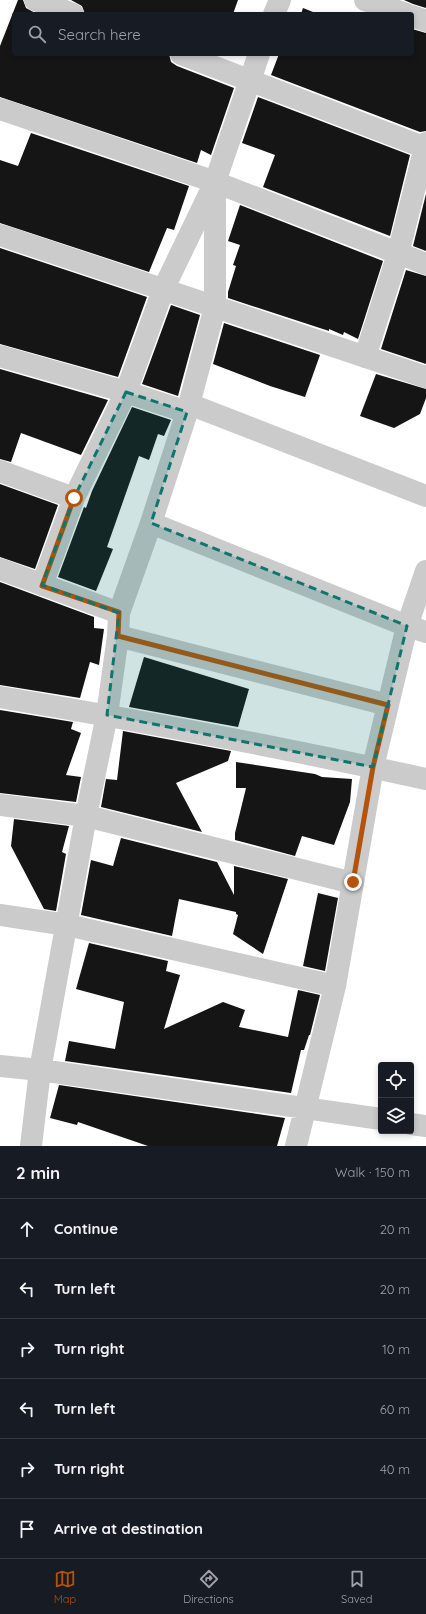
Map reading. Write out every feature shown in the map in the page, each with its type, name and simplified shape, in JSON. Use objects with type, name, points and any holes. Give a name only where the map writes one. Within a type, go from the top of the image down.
[{"type":"street","points":[[35,0],[68,12]]},
{"type":"street","points":[[275,12],[280,0]]},
{"type":"street","points":[[365,0],[395,7]]},
{"type":"street","points":[[414,17],[426,21]]},
{"type":"street","points":[[186,56],[425,146],[398,254],[365,357]]},
{"type":"street","points":[[42,586],[74,498],[126,392],[163,290],[215,182],[249,79],[258,56]]},
{"type":"street","points":[[0,109],[215,182],[426,264]]},
{"type":"street","points":[[32,1146],[40,1070],[86,816],[107,715],[118,636],[119,612],[151,523],[188,408],[215,307],[215,182]]},
{"type":"street","points":[[0,235],[426,377]]},
{"type":"street","points":[[0,356],[188,408],[426,496]]},
{"type":"street","points":[[0,471],[74,498]]},
{"type":"street","points":[[151,523],[416,629]]},
{"type":"street","points":[[0,569],[42,586],[119,612]]},
{"type":"street","points":[[296,1146],[335,986],[373,767],[388,705],[416,629],[426,571]]},
{"type":"street","points":[[118,636],[388,705]]},
{"type":"street","points":[[0,697],[107,715],[373,767],[426,779]]},
{"type":"street","points":[[0,805],[86,816],[353,882]]},
{"type":"street","points":[[0,915],[67,925],[335,986]]},
{"type":"street","points":[[0,1066],[40,1070],[378,1119]]},
{"type":"street","points":[[414,1124],[426,1126]]},
{"type":"highlighted area","points":[[126,392],[187,412],[151,523],[407,626],[373,767],[107,715],[119,613],[42,585],[74,498]]},
{"type":"building","points":[[18,0],[23,0],[26,8],[33,12],[13,12]]},
{"type":"building","points":[[71,0],[238,0],[234,12],[84,12],[82,6]]},
{"type":"building","points":[[404,0],[426,0],[426,8],[413,4]]},
{"type":"building","points":[[303,8],[313,12],[302,12]]},
{"type":"building","points":[[12,15],[12,56],[170,56],[171,62],[177,66],[234,88],[211,155],[201,150],[197,163],[0,97],[0,46]]},
{"type":"building","points":[[414,30],[426,33],[426,131],[420,132],[271,75],[278,56],[414,56]]},
{"type":"building","points":[[258,97],[410,155],[390,236],[263,187],[275,155],[242,143]]},
{"type":"building","points":[[31,133],[189,186],[174,230],[167,228],[149,272],[0,223],[0,160],[18,166]]},
{"type":"building","points":[[426,194],[426,251],[413,246]]},
{"type":"building","points":[[240,205],[383,261],[358,339],[344,332],[343,335],[329,329],[329,331],[228,298],[228,292],[236,266],[233,265],[240,245],[228,241]]},
{"type":"building","points":[[0,248],[147,297],[118,377],[0,344]]},
{"type":"building","points":[[406,270],[426,276],[426,364],[381,349]]},
{"type":"building","points":[[171,305],[200,315],[178,396],[142,384]]},
{"type":"building","points":[[224,323],[320,355],[305,397],[270,386],[213,364]]},
{"type":"building","points":[[0,369],[108,400],[81,455],[21,433],[11,462],[0,459]]},
{"type":"building","points":[[376,374],[426,389],[426,398],[420,414],[394,428],[360,416]]},
{"type":"building","points":[[132,407],[171,420],[164,436],[158,434],[149,460],[139,456],[107,547],[113,549],[96,591],[58,577],[84,507],[86,508],[92,491]]},
{"type":"building","points":[[0,484],[58,505],[35,569],[0,557]]},
{"type":"building","points":[[0,582],[94,617],[94,628],[104,629],[99,665],[90,662],[80,698],[0,685]]},
{"type":"building","points":[[144,657],[249,689],[238,727],[129,707]]},
{"type":"building","points":[[0,710],[73,722],[71,729],[81,733],[66,775],[81,777],[76,802],[0,793]]},
{"type":"building","points":[[123,731],[231,751],[228,761],[176,783],[202,832],[101,807],[106,779],[117,780]]},
{"type":"building","points":[[236,762],[315,774],[322,777],[352,779],[350,802],[334,845],[302,836],[295,856],[235,840],[235,833],[246,788],[236,788]]},
{"type":"building","points":[[14,819],[69,826],[62,852],[66,854],[56,911],[44,909],[11,846]]},
{"type":"building","points":[[121,838],[217,862],[234,895],[234,866],[288,879],[263,954],[233,934],[238,915],[236,912],[179,899],[172,936],[81,915],[91,860],[113,866]]},
{"type":"building","points":[[318,893],[338,898],[325,971],[303,966]]},
{"type":"building","points":[[89,943],[168,961],[166,971],[180,975],[164,1029],[223,1002],[245,1010],[239,1027],[288,1037],[298,990],[320,995],[310,1035],[304,1050],[301,1050],[291,1093],[65,1061],[69,1041],[115,1049],[124,1002],[76,989]]},
{"type":"building","points":[[59,1085],[285,1118],[277,1146],[148,1146],[78,1122],[77,1125],[50,1118]]},
{"type":"route","points":[[74,498],[42,586],[119,612],[118,636],[388,705],[373,767],[353,882]]}]
